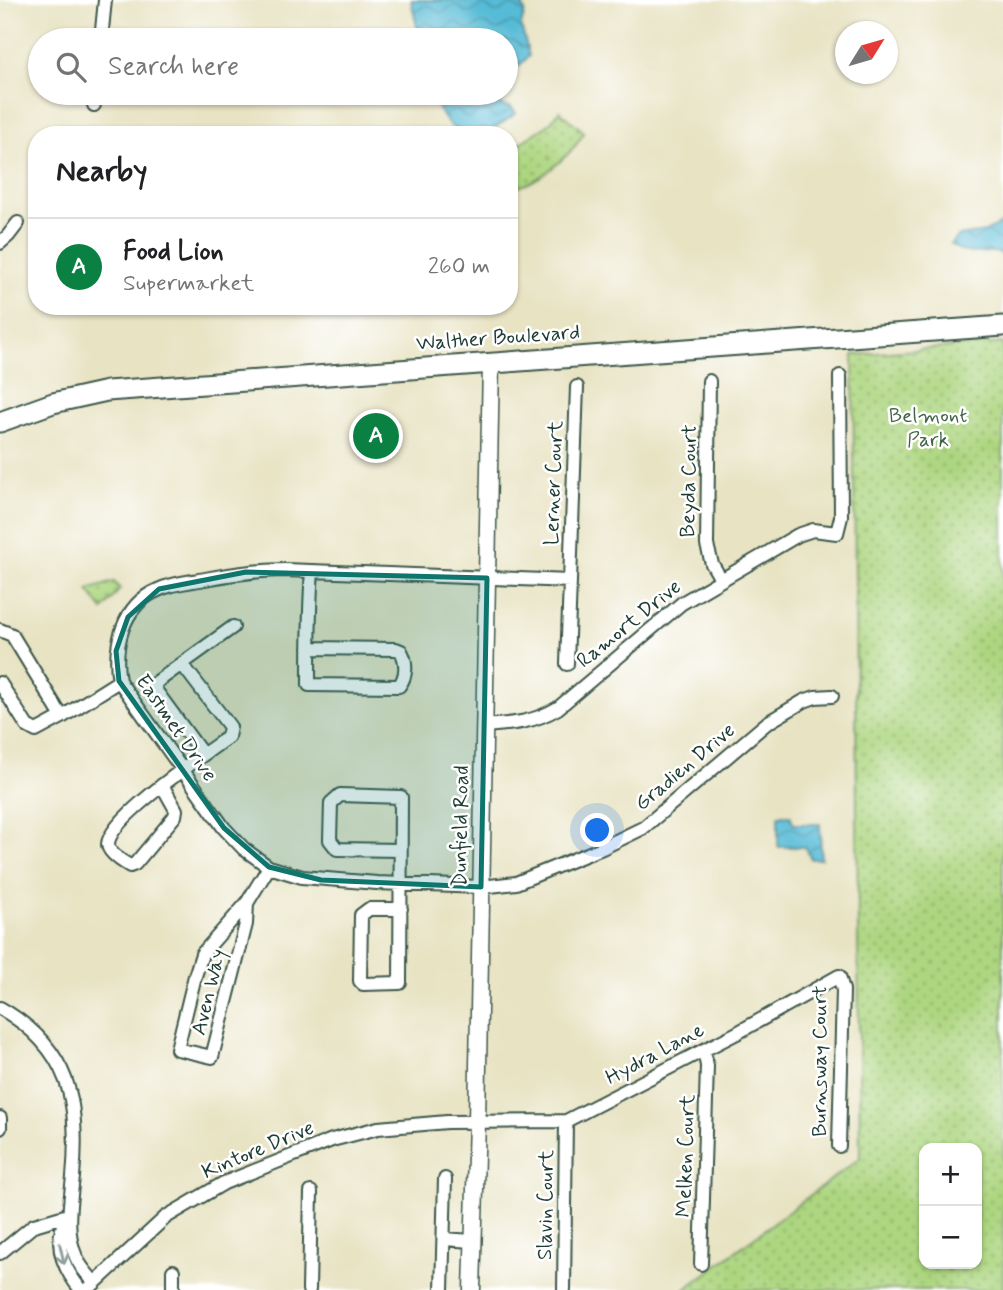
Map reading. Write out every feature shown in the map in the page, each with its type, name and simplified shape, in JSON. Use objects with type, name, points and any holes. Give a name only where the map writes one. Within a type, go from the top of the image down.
[{"type":"main road","name":"Walther Boulevard","points":[[0,422],[52,403],[107,391],[1003,326]]},
{"type":"street","points":[[102,28],[105,0]]},
{"type":"street","points":[[0,243],[18,223]]},
{"type":"street","name":"Dunfield Road","points":[[472,1290],[491,362]]},
{"type":"street","name":"Ramort Drive","points":[[483,726],[521,723],[544,717],[682,603],[804,533],[823,530],[837,533],[841,517],[841,376]]},
{"type":"street","name":"Beyda Court","points":[[709,380],[707,545],[712,564],[721,579]]},
{"type":"street","name":"Lerner Court","points":[[567,664],[577,387]]},
{"type":"street","points":[[309,648],[397,649],[404,655],[404,676],[399,686],[309,685],[309,648],[312,571]]},
{"type":"street","name":"Eastmet Drive","points":[[481,887],[312,879],[269,867],[231,837],[181,769],[119,681],[116,651],[132,609],[150,594],[171,585],[246,572],[312,571],[487,578]]},
{"type":"street","points":[[487,578],[570,580]]},
{"type":"street","points":[[204,755],[156,691],[154,684],[233,626]]},
{"type":"street","points":[[0,630],[12,635],[62,717]]},
{"type":"street","points":[[162,785],[176,810],[175,816],[135,864],[130,866],[109,850],[110,837],[141,802],[181,769],[228,737],[230,727],[182,664]]},
{"type":"street","points":[[0,683],[27,726],[36,731],[119,681]]},
{"type":"street","name":"Gradien Drive","points":[[481,887],[516,883],[555,869],[634,833],[767,723],[804,701],[832,696]]},
{"type":"street","points":[[400,850],[337,849],[330,840],[331,803],[340,795],[401,797],[402,884],[400,984],[363,984],[360,981],[361,915],[369,909],[401,909]]},
{"type":"street","name":"Aven Way","points":[[247,903],[246,923],[212,1057],[177,1049],[202,954],[247,903],[269,867]]},
{"type":"street","name":"Hydra Lane","points":[[477,1121],[566,1121],[704,1051],[839,976]]},
{"type":"street","name":"Burnsway Court","points":[[839,976],[843,990],[839,1146]]},
{"type":"street","points":[[0,1008],[18,1019],[45,1044],[55,1057],[68,1084],[74,1108],[75,1138],[68,1214],[75,1255],[91,1286]]},
{"type":"street","name":"Melken Court","points":[[701,1264],[707,1066],[704,1051]]},
{"type":"street","points":[[0,1118],[0,1128]]},
{"type":"street","name":"Kintore Drive","points":[[91,1286],[166,1217],[224,1183],[332,1140],[378,1128],[477,1121]]},
{"type":"street","name":"Slavin Court","points":[[564,1290],[566,1121]]},
{"type":"street","points":[[442,1290],[445,1179]]},
{"type":"street","points":[[309,1290],[310,1192]]},
{"type":"street","points":[[0,1253],[34,1225],[68,1214]]},
{"type":"street","points":[[68,1214],[61,1227],[60,1250],[66,1270],[81,1290]]},
{"type":"street","points":[[444,1239],[472,1241]]},
{"type":"street","points":[[173,1271],[173,1290]]},
{"type":"highlighted area","points":[[246,572],[487,578],[481,887],[321,880],[269,867],[224,828],[119,681],[116,651],[128,617],[159,589]]},
{"type":"green space","points":[[560,111],[584,132],[571,150],[552,168],[518,187],[518,144],[548,125]]},
{"type":"green space","name":"Belmont Park","points":[[1003,343],[1003,1290],[684,1290],[860,1158],[853,355]]},
{"type":"green space","points":[[114,582],[120,589],[103,610],[88,590]]},
{"type":"water","points":[[411,0],[519,0],[525,11],[521,25],[529,56],[518,67],[518,28],[417,28]]},
{"type":"water","points":[[437,105],[501,105],[511,107],[516,113],[497,126],[452,126]]},
{"type":"water","points":[[1003,223],[1003,254],[965,252],[951,244],[959,236],[985,232]]},
{"type":"water","points":[[778,815],[790,815],[794,824],[820,824],[821,859],[811,859],[805,847],[778,847]]},
{"type":"place","name":"Food Lion","points":[[376,436]]}]
